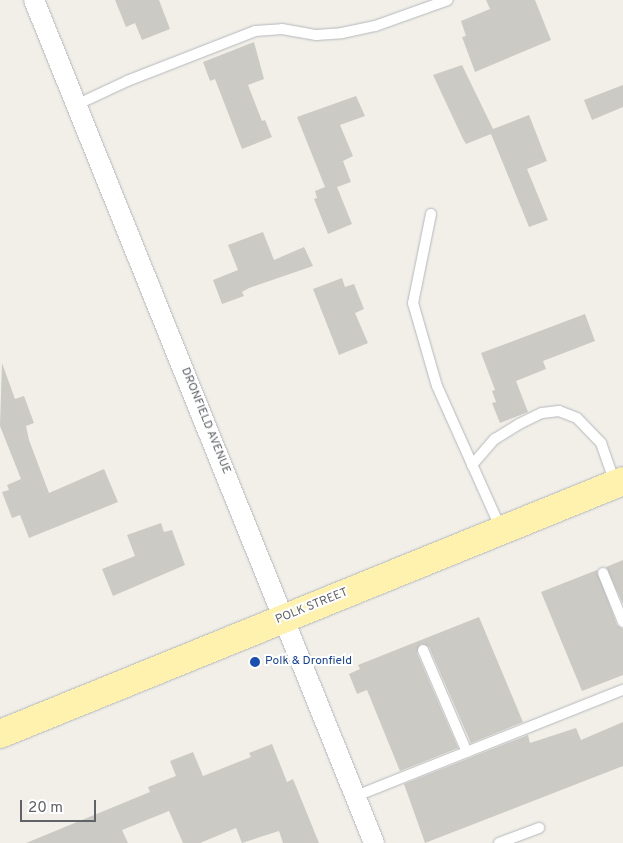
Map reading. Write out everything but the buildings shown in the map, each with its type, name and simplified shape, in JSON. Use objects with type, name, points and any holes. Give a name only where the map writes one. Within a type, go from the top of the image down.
[{"type":"main road","name":"POLK STREET","points":[[0,734],[619,482]]},
{"type":"street","name":"DRONFIELD AVENUE","points":[[34,0],[286,618],[374,843]]},
{"type":"lane","points":[[76,105],[127,81],[254,30],[282,28],[316,35],[342,33],[375,26],[448,0]]},
{"type":"lane","points":[[431,214],[413,303],[437,386],[502,530]]},
{"type":"lane","points":[[472,465],[495,439],[518,424],[542,413],[559,411],[577,418],[601,443],[619,482]]},
{"type":"lane","points":[[603,573],[623,622]]},
{"type":"lane","points":[[423,650],[467,752]]},
{"type":"lane","points":[[356,796],[623,690]]},
{"type":"lane","points":[[500,843],[539,828]]},
{"type":"place","name":"Polk & Dronfield","points":[[255,662]]}]
